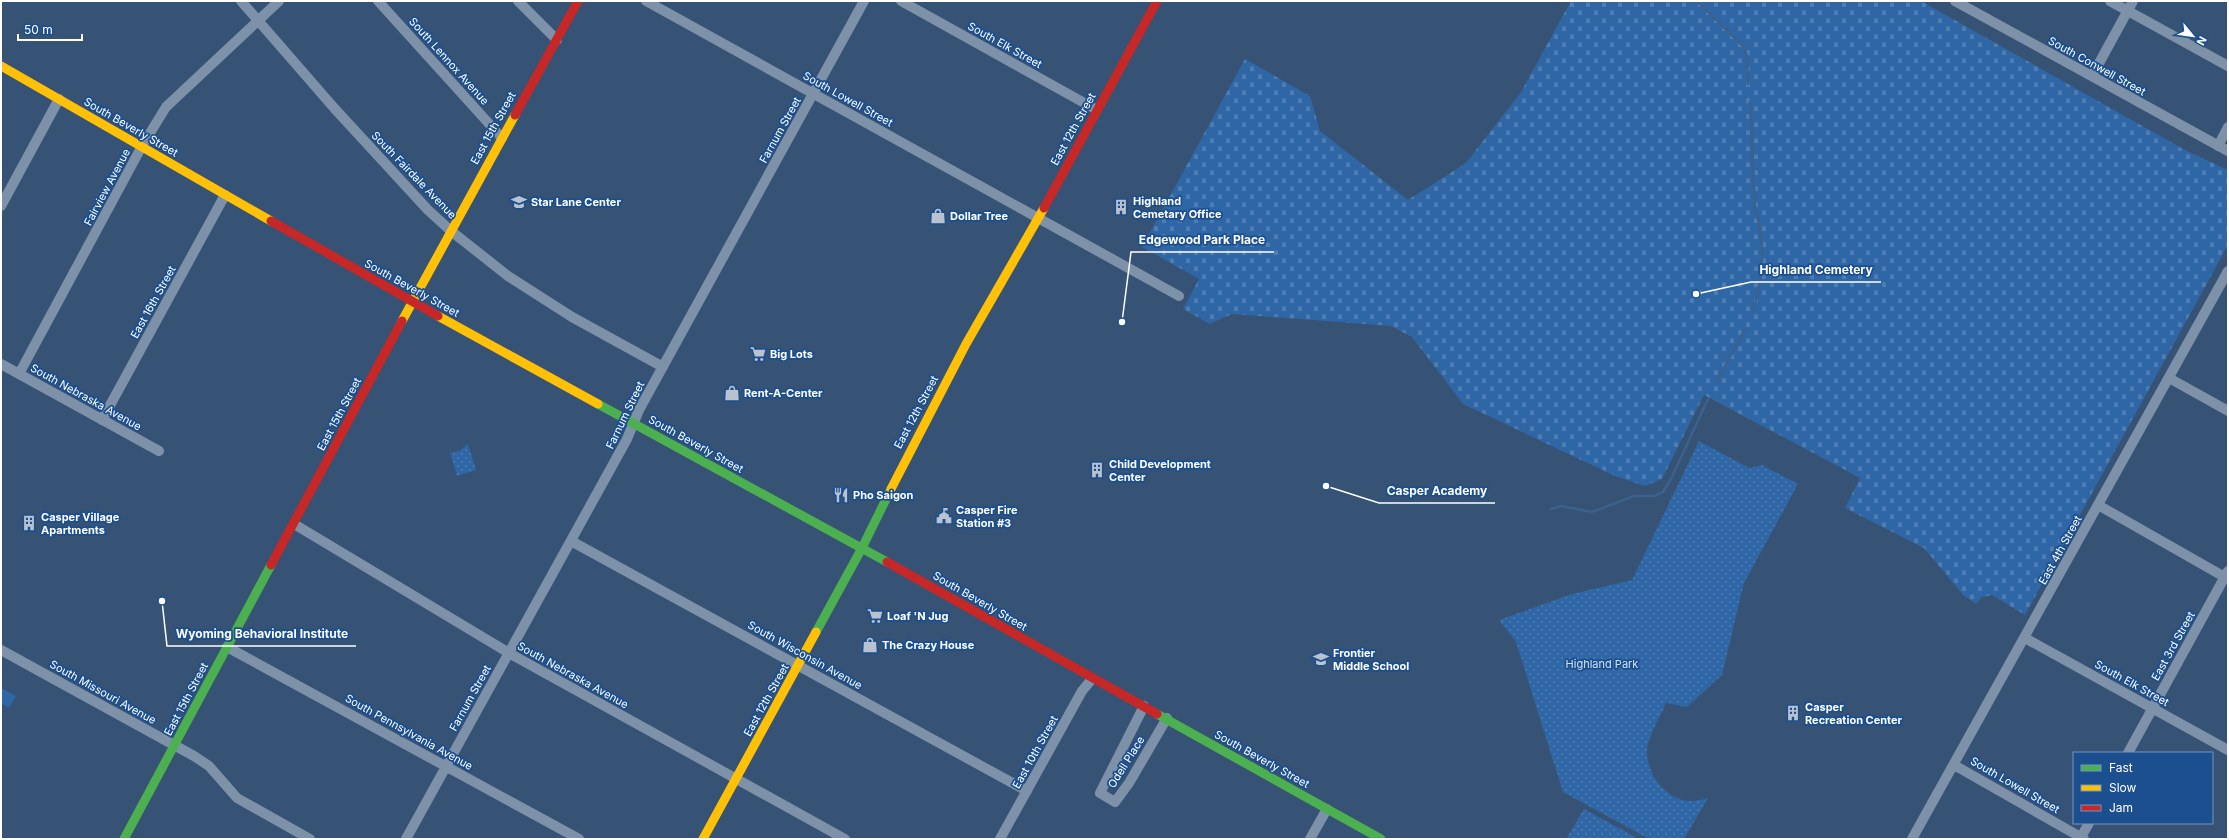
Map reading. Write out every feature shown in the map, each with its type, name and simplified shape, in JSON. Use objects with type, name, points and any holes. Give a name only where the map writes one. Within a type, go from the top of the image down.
[{"type":"main road","name":"East 15th Street","points":[[124,839],[412,302],[578,1]]},
{"type":"main road","name":"East 12th Street","points":[[703,839],[862,548],[930,412],[1157,1]]},
{"type":"main road","name":"South Beverly Street","points":[[1,66],[412,302],[862,548],[1092,679],[1167,718],[1382,839]]},
{"type":"street","name":"South Fairdale Avenue","points":[[241,1],[257,21],[361,137],[428,210],[451,231],[508,276],[572,317],[663,367]]},
{"type":"street","name":"Fairview Avenue","points":[[19,374],[142,146],[166,107],[279,1]]},
{"type":"street","name":"South Lennox Avenue","points":[[378,1],[502,138]]},
{"type":"street","points":[[518,1],[556,40]]},
{"type":"street","name":"South Lowell Street","points":[[646,1],[1179,296]]},
{"type":"street","name":"Farnum Street","points":[[406,839],[627,439],[639,410],[864,1]]},
{"type":"street","name":"South Elk Street","points":[[901,1],[1097,110]]},
{"type":"street","points":[[2110,1],[2228,66]]},
{"type":"street","points":[[2092,76],[2133,1]]},
{"type":"street","name":"South Conwell Street","points":[[1960,2],[2228,151]]},
{"type":"street","points":[[1,206],[59,99]]},
{"type":"street","points":[[2218,146],[2228,127]]},
{"type":"street","name":"East 16th Street","points":[[102,420],[225,195]]},
{"type":"street","name":"East 4th Street","points":[[1912,839],[2228,271]]},
{"type":"street","name":"South Nebraska Avenue","points":[[1,364],[159,451]]},
{"type":"street","points":[[2169,378],[2228,411]]},
{"type":"street","points":[[2098,505],[2227,575]]},
{"type":"street","name":"South Nebraska Avenue","points":[[294,524],[509,653],[846,839]]},
{"type":"street","name":"South Wisconsin Avenue","points":[[571,541],[1027,791]]},
{"type":"street","name":"East 3rd Street","points":[[2129,752],[2227,575]]},
{"type":"street","name":"South Elk Street","points":[[2025,638],[2228,750]]},
{"type":"street","name":"South Pennsylvania Avenue","points":[[228,646],[579,839]]},
{"type":"street","name":"South Missouri Avenue","points":[[1,650],[174,745],[209,766],[237,798],[310,839]]},
{"type":"street","name":"East 10th Street","points":[[1000,839],[1082,691],[1092,679]]},
{"type":"street","name":"Odell Place","points":[[1144,706],[1100,793],[1115,802],[1129,783],[1167,718]]},
{"type":"street","name":"South Lowell Street","points":[[1954,765],[2081,838]]},
{"type":"street","points":[[1310,839],[1327,809]]},
{"type":"street","points":[[2081,838],[2088,824]]},
{"type":"green space","points":[[1571,1],[1921,1],[2185,150],[2228,170],[2228,245],[2025,615],[1992,595],[1982,597],[1976,604],[1963,595],[1924,548],[1845,508],[1860,478],[1704,395],[1662,479],[1645,486],[1615,476],[1463,404],[1412,337],[1391,326],[1232,314],[1210,324],[1183,309],[1199,279],[1142,247],[1245,59],[1310,96],[1320,131],[1408,200],[1466,163],[1521,92]]},
{"type":"green space","name":"Highland Park","points":[[1699,441],[1749,468],[1762,465],[1798,484],[1744,583],[1722,675],[1687,707],[1666,703],[1649,740],[1647,751],[1651,769],[1655,778],[1667,792],[1674,797],[1683,800],[1694,801],[1708,798],[1684,839],[1649,839],[1563,792],[1516,642],[1499,620],[1572,594],[1632,580]]},
{"type":"green space","points":[[468,444],[476,470],[457,476],[450,453],[459,451]]},
{"type":"green space","points":[[1,688],[16,696],[9,708],[1,703]]},
{"type":"green space","points":[[1584,809],[1639,839],[1566,839]]},
{"type":"waterway","points":[[1697,1],[1744,47],[1747,57],[1748,84]]},
{"type":"waterway","points":[[1750,102],[1755,209],[1761,234],[1762,247],[1761,273],[1753,311]]},
{"type":"waterway","points":[[1717,381],[1745,329]]},
{"type":"waterway","points":[[1551,509],[1561,506],[1592,512],[1634,496],[1654,496],[1663,492],[1671,479],[1708,399]]},
{"type":"traffic: fast","points":[[598,404],[887,562]]},
{"type":"traffic: fast","points":[[816,632],[862,548],[891,489]]},
{"type":"traffic: fast","points":[[124,839],[271,565]]},
{"type":"traffic: fast","points":[[1157,714],[1381,839]]},
{"type":"traffic: slow","points":[[1,66],[271,221]]},
{"type":"traffic: slow","points":[[402,321],[515,115]]},
{"type":"traffic: slow","points":[[891,489],[966,344],[1044,208]]},
{"type":"traffic: slow","points":[[438,316],[598,404]]},
{"type":"traffic: slow","points":[[703,839],[816,632]]},
{"type":"traffic: jam","points":[[515,115],[578,1]]},
{"type":"traffic: jam","points":[[1044,208],[1157,1]]},
{"type":"traffic: jam","points":[[271,221],[438,316]]},
{"type":"traffic: jam","points":[[271,565],[402,321]]},
{"type":"traffic: jam","points":[[887,562],[1157,714]]},
{"type":"place","name":"Star Lane Center","points":[[519,202]]},
{"type":"place","name":"Highland Cemetary Office","points":[[1121,207]]},
{"type":"place","name":"Dollar Tree","points":[[938,216]]},
{"type":"place","name":"Highland Cemetery","points":[[1696,294]]},
{"type":"place","name":"Edgewood Park Place","points":[[1122,322]]},
{"type":"place","name":"Big Lots","points":[[758,354]]},
{"type":"place","name":"Rent-A-Center","points":[[732,393]]},
{"type":"place","name":"Child Development Center","points":[[1097,470]]},
{"type":"place","name":"Casper Academy","points":[[1326,486]]},
{"type":"place","name":"Pho Saigon","points":[[841,495]]},
{"type":"place","name":"Casper Fire Station #3","points":[[944,516]]},
{"type":"place","name":"Casper Village Apartments","points":[[29,523]]},
{"type":"place","name":"Wyoming Behavioral Institute","points":[[162,601]]},
{"type":"place","name":"Loaf 'N Jug","points":[[875,616]]},
{"type":"place","name":"The Crazy House","points":[[870,645]]},
{"type":"place","name":"Frontier Middle School","points":[[1321,659]]},
{"type":"place","name":"Casper Recreation Center","points":[[1793,713]]}]
